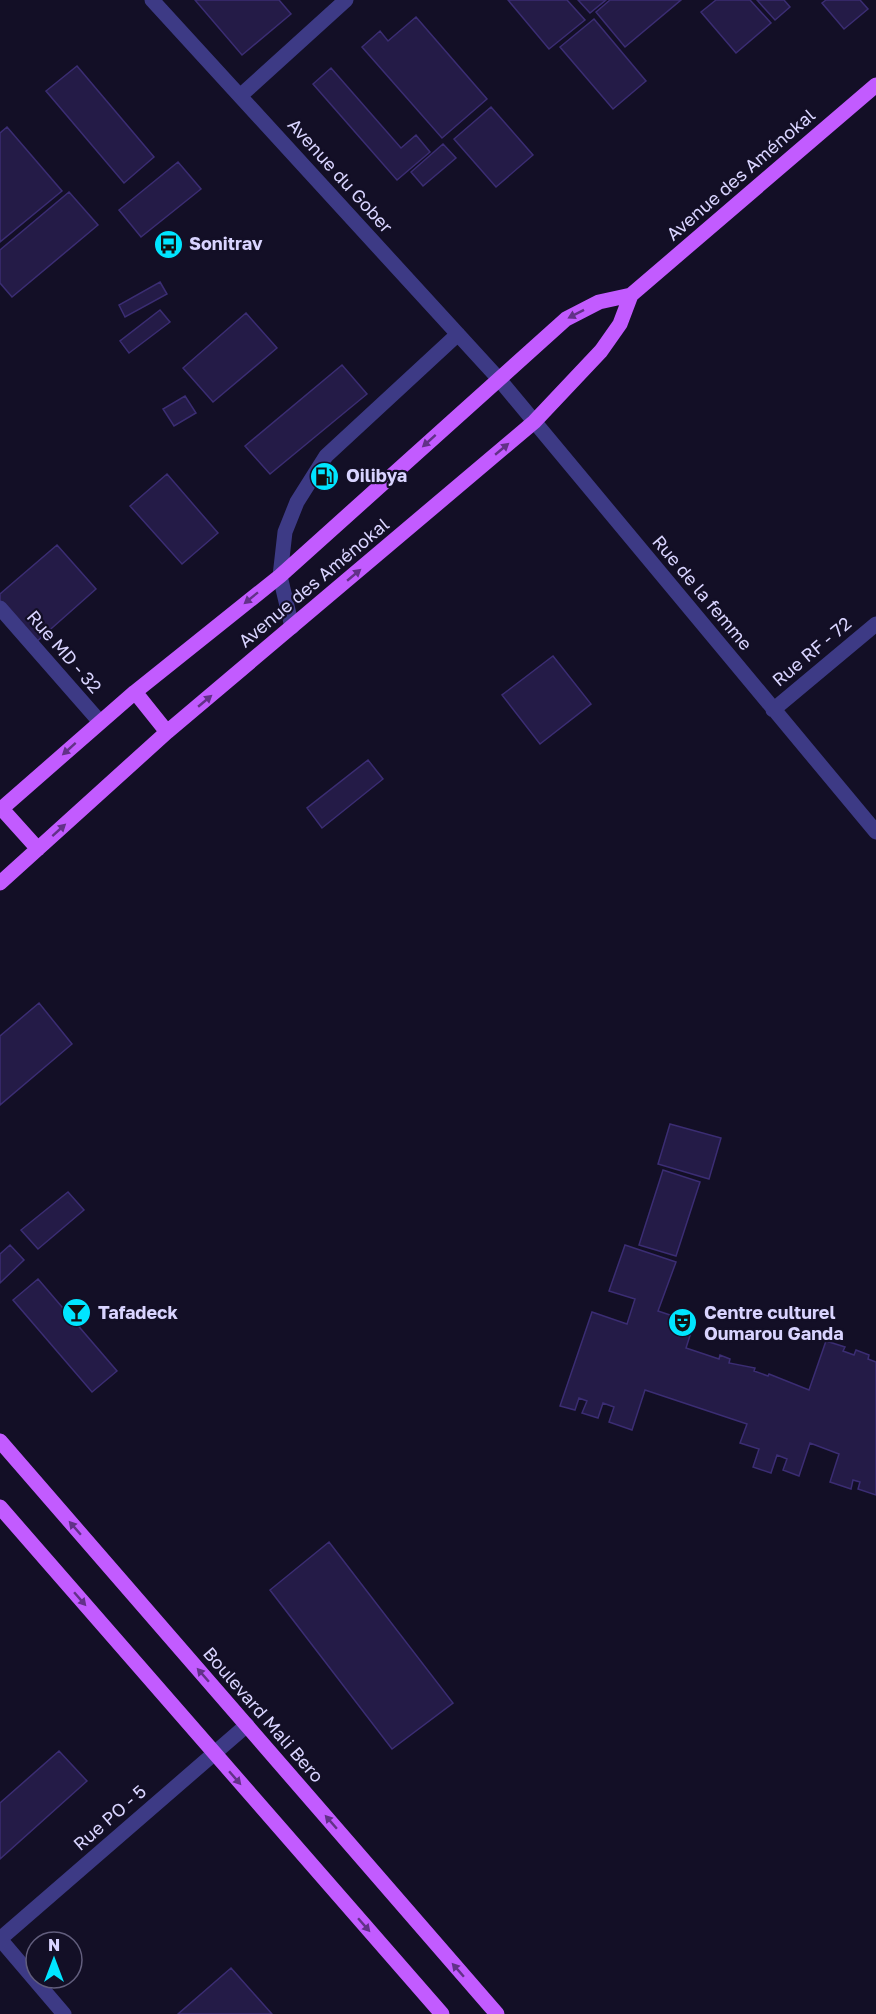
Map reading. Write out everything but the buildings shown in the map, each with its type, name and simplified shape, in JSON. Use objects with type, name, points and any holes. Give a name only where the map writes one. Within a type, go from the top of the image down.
[{"type":"main road","name":"Avenue des Aménokal","points":[[1,810],[135,692],[279,576],[566,319],[599,302],[631,295],[876,85]]},
{"type":"main road","name":"Avenue des Aménokal","points":[[0,884],[167,732],[534,422],[601,351],[620,324],[631,295]]},
{"type":"main road","points":[[135,692],[167,732]]},
{"type":"main road","points":[[1,810],[38,849]]},
{"type":"main road","name":"Boulevard Mali Bero","points":[[0,1441],[497,2014]]},
{"type":"main road","points":[[0,1507],[442,2014]]},
{"type":"street","name":"Avenue du Gober","points":[[152,0],[498,378]]},
{"type":"street","points":[[240,96],[346,0]]},
{"type":"street","points":[[292,627],[279,576],[285,532],[297,502],[326,456],[458,334]]},
{"type":"street","name":"Rue de la femme","points":[[498,378],[876,832]]},
{"type":"street","name":"Rue MD - 32","points":[[0,608],[100,722]]},
{"type":"street","name":"Rue RF - 72","points":[[773,710],[876,624]]},
{"type":"street","name":"Rue PO - 5","points":[[0,1939],[247,1725]]},
{"type":"street","points":[[0,1939],[64,2014]]},
{"type":"place","name":"Sonitrav","points":[[168,244]]},
{"type":"place","name":"Oilibya","points":[[325,476]]},
{"type":"place","name":"Tafadeck","points":[[77,1313]]},
{"type":"place","name":"Centre culturel Oumarou Ganda","points":[[683,1323]]}]
